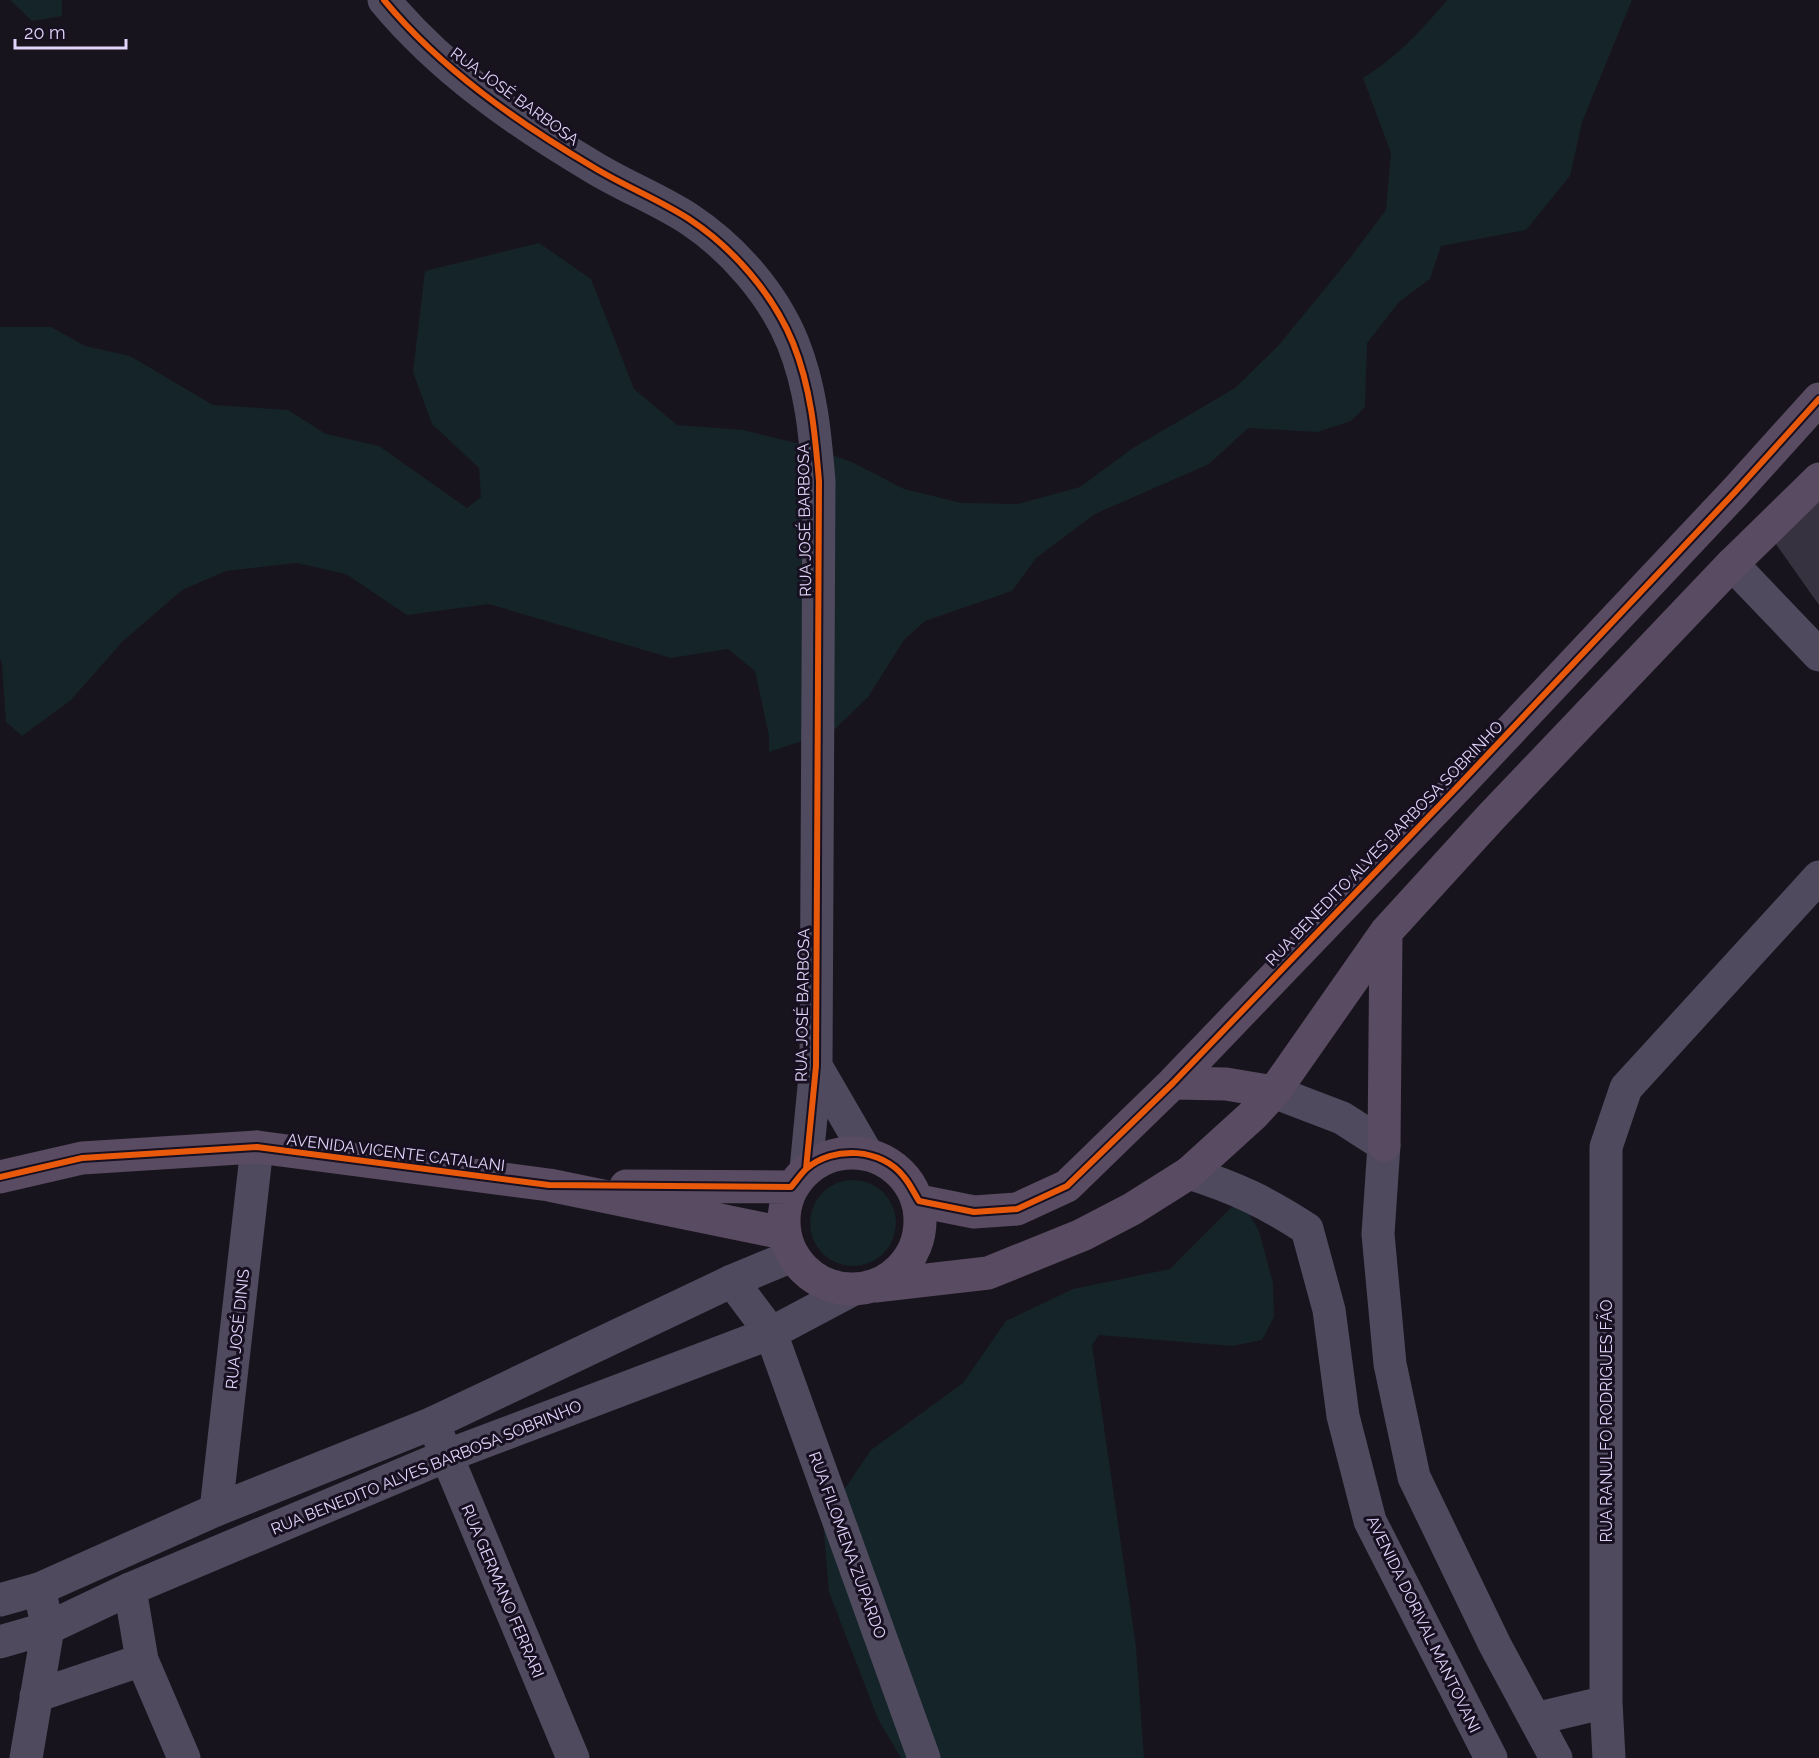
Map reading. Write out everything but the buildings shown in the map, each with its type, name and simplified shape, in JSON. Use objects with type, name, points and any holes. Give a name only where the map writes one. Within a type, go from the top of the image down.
[{"type":"main road","name":"RUA BENEDITO ALVES BARBOSA SOBRINHO","points":[[919,1201],[974,1212],[1017,1209],[1067,1186],[1173,1083],[1475,768],[1735,492],[1819,399]]},
{"type":"main road","name":"RUA BENEDITO ALVES BARBOSA SOBRINHO","points":[[863,1288],[988,1273],[1082,1235],[1131,1209],[1189,1173],[1254,1114],[1274,1092],[1386,932],[1491,816],[1732,564],[1819,479]]},
{"type":"main road","points":[[1383,1145],[1386,932]]},
{"type":"main road","points":[[1173,1083],[1226,1084],[1274,1092]]},
{"type":"main road","name":"AVENIDA VICENTE CATALANI","points":[[0,1177],[82,1158],[257,1148],[549,1185],[788,1244]]},
{"type":"main road","points":[[846,1152],[867,1154],[887,1162],[903,1176],[919,1201],[919,1238],[910,1258],[895,1275],[863,1288],[828,1286],[807,1274],[788,1244],[783,1210],[799,1178],[825,1157],[846,1152]]},
{"type":"main road","name":"AVENIDA VICENTE CATALANI","points":[[549,1185],[799,1178]]},
{"type":"street","name":"RUA JOSÉ BARBOSA","points":[[384,0],[431,51],[537,133],[595,168],[690,219],[722,244],[750,273],[774,306],[792,341],[806,378],[814,417],[819,481],[816,1066],[799,1178]]},
{"type":"street","points":[[1732,564],[1819,655]]},
{"type":"street","name":"RUA RANULFO RODRIGUES FÃO","points":[[1609,1758],[1606,1702],[1606,1147],[1626,1088],[1819,877]]},
{"type":"street","name":"RUA JOSÉ BARBOSA","points":[[816,1066],[867,1154]]},
{"type":"street","points":[[1274,1092],[1342,1118],[1383,1145],[1378,1234],[1390,1364],[1414,1477],[1495,1645],[1556,1758]]},
{"type":"street","name":"RUA JOSÉ DINIS","points":[[216,1510],[257,1148]]},
{"type":"street","name":"AVENIDA DORIVAL MANTOVANI","points":[[1189,1173],[1233,1187],[1275,1208],[1307,1229],[1329,1310],[1343,1416],[1371,1521],[1491,1758]]},
{"type":"street","points":[[0,1600],[39,1588],[216,1510],[433,1423],[732,1281],[788,1244]]},
{"type":"street","name":"RUA FILOMENA ZUPARDO","points":[[732,1281],[771,1333],[924,1758]]},
{"type":"street","name":"RUA BENEDITO ALVES BARBOSA SOBRINHO","points":[[0,1642],[48,1628],[130,1588],[446,1456],[771,1333],[863,1288]]},
{"type":"street","name":"RUA GERMANO FERRARI","points":[[433,1423],[573,1758]]},
{"type":"street","points":[[26,1758],[48,1628],[39,1588]]},
{"type":"street","points":[[130,1588],[142,1660],[184,1758]]},
{"type":"street","points":[[36,1696],[142,1660]]},
{"type":"street","points":[[1535,1719],[1606,1702]]},
{"type":"shaded area","points":[[10,0],[62,0],[62,16],[32,21]]},
{"type":"shaded area","points":[[1447,0],[1632,0],[1582,122],[1570,176],[1526,230],[1441,246],[1430,279],[1399,302],[1367,343],[1365,407],[1351,421],[1317,432],[1248,428],[1209,464],[1095,514],[1036,558],[1012,591],[925,621],[904,640],[868,697],[833,731],[769,752],[769,736],[755,671],[728,649],[671,658],[489,604],[407,615],[346,574],[297,563],[226,571],[182,590],[122,642],[71,700],[22,736],[6,722],[0,658],[0,327],[51,327],[85,346],[130,356],[213,405],[288,410],[326,434],[379,446],[467,508],[481,497],[479,468],[432,424],[413,372],[425,271],[539,243],[591,279],[634,389],[677,425],[743,430],[800,444],[852,462],[904,489],[962,503],[1018,504],[1080,487],[1133,448],[1235,388],[1279,345],[1386,210],[1391,153],[1363,78],[1387,62],[1408,43]]},
{"type":"shaded area","points":[[853,1180],[869,1184],[883,1193],[892,1207],[896,1223],[892,1239],[883,1253],[869,1262],[853,1266],[837,1262],[823,1253],[814,1239],[810,1223],[814,1207],[823,1193],[837,1184]]},
{"type":"shaded area","points":[[1240,1199],[1259,1231],[1273,1283],[1274,1317],[1262,1340],[1232,1346],[1099,1335],[1092,1345],[1136,1647],[1144,1758],[901,1758],[878,1719],[829,1592],[823,1521],[871,1450],[963,1383],[1006,1321],[1073,1289],[1170,1269]]},
{"type":"cycle path","points":[[384,0],[430,49],[509,113],[593,167],[689,219],[721,244],[763,290],[785,325],[793,343],[804,377],[811,411],[819,481],[816,1066],[806,1169]]},
{"type":"cycle path","points":[[0,1177],[82,1158],[257,1147],[549,1185],[791,1187],[806,1169],[817,1161],[843,1153],[857,1153],[870,1155],[895,1167],[919,1201],[974,1212],[1017,1209],[1067,1186],[1173,1083],[1459,785],[1735,492],[1819,399]]}]
